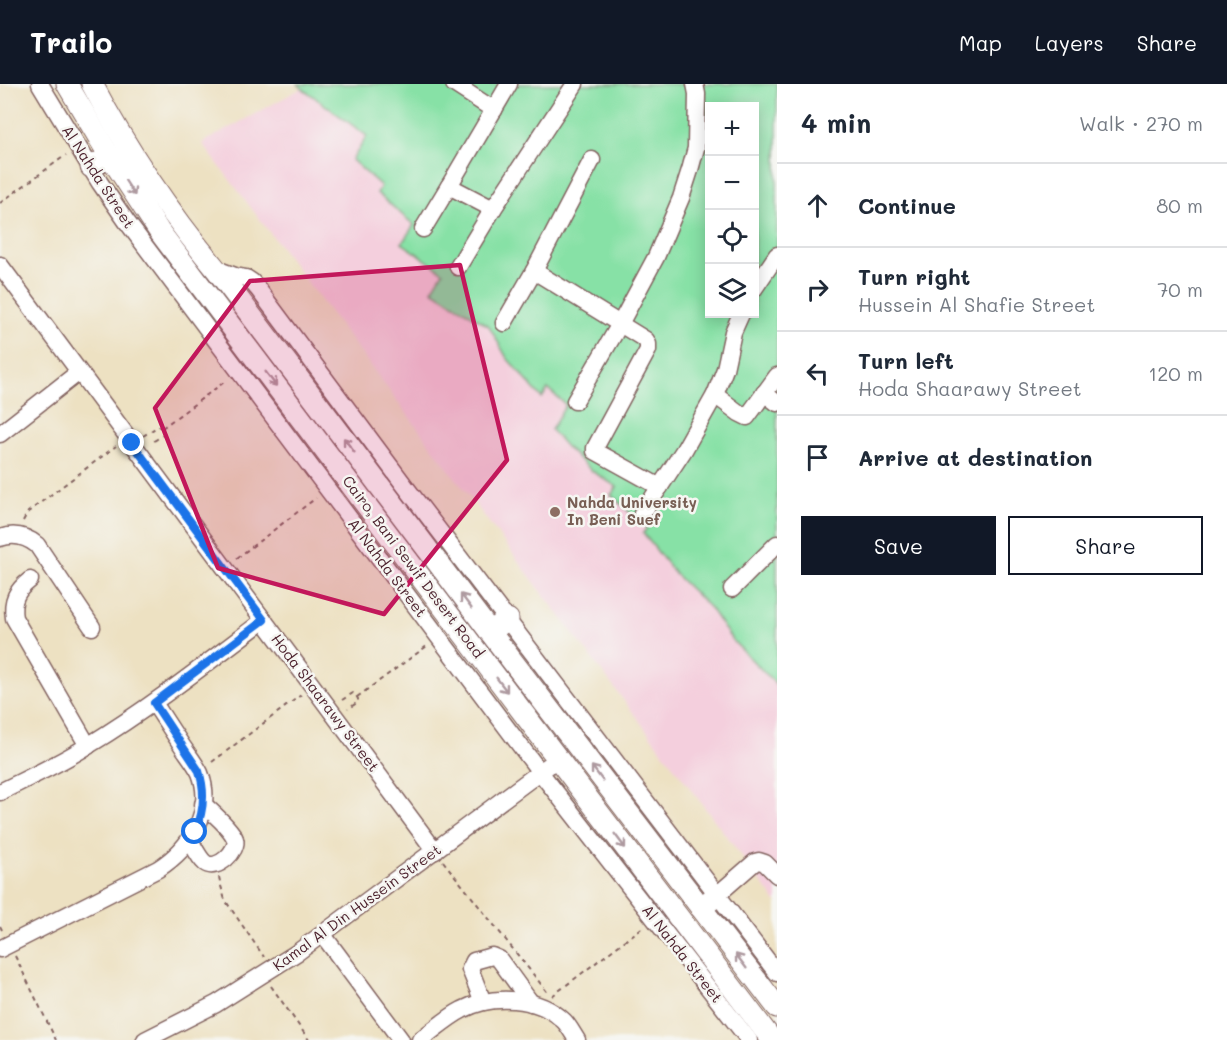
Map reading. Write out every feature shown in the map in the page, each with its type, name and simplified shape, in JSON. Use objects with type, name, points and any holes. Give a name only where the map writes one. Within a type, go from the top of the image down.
[{"type":"main road","name":"Cairo, Bani Sewif Desert Road","points":[[67,84],[159,231],[772,1040]]},
{"type":"main road","name":"Cairo, Bani Sewif Desert Road","points":[[92,84],[149,180],[192,240],[216,268],[490,632],[709,902],[777,1007]]},
{"type":"main road","points":[[91,167],[110,156]]},
{"type":"main road","points":[[251,352],[269,339]]},
{"type":"main road","points":[[490,632],[508,619]]},
{"type":"street","name":"Al Nahda Street","points":[[40,84],[127,222],[540,772],[749,1040]]},
{"type":"street","points":[[454,84],[494,110]]},
{"type":"street","points":[[423,229],[509,84]]},
{"type":"street","points":[[458,267],[575,84]]},
{"type":"street","points":[[575,401],[656,257],[681,198],[696,148],[697,94],[695,84]]},
{"type":"street","points":[[504,323],[592,160]]},
{"type":"street","points":[[449,186],[493,209]]},
{"type":"street","points":[[759,282],[777,255]]},
{"type":"street","points":[[216,268],[252,282],[508,619],[709,902],[777,973]]},
{"type":"street","points":[[534,271],[646,340],[648,350],[595,451],[660,487]]},
{"type":"street","name":"Hoda Shaarawy Street","points":[[2,272],[133,444],[435,851]]},
{"type":"street","points":[[642,514],[684,450],[715,395],[739,318]]},
{"type":"street","points":[[0,434],[79,372]]},
{"type":"street","points":[[715,395],[747,417],[770,398],[777,376]]},
{"type":"street","points":[[0,538],[12,535],[32,541],[41,550],[92,627]]},
{"type":"street","points":[[732,589],[777,544]]},
{"type":"street","points":[[30,580],[21,587],[14,598],[14,618],[88,746]]},
{"type":"street","points":[[0,792],[88,746],[154,703],[264,620]]},
{"type":"street","points":[[5,947],[158,869],[176,856],[190,840],[199,823],[203,804],[203,787],[199,771],[154,703]]},
{"type":"street","name":"Kamal Al Din Hussein Street","points":[[145,1040],[216,1004],[323,935],[558,759]]},
{"type":"street","points":[[190,840],[205,863],[212,866],[219,864],[234,850],[235,838],[203,804]]},
{"type":"street","points":[[709,902],[755,862],[765,863],[777,875]]},
{"type":"street","points":[[323,935],[400,1040]]},
{"type":"street","points":[[483,1002],[470,969],[474,961],[492,956],[499,959],[531,1003]]},
{"type":"street","points":[[420,1040],[461,1010],[483,1002],[507,999],[531,1003],[552,1012],[563,1020],[578,1040]]},
{"type":"path","points":[[0,203],[78,146]]},
{"type":"path","points":[[26,538],[23,523],[28,512],[157,427],[162,428],[239,371]]},
{"type":"path","points":[[133,444],[163,435],[162,428]]},
{"type":"path","points":[[224,567],[328,489]]},
{"type":"path","points":[[357,697],[439,638]]},
{"type":"path","points":[[199,771],[313,686]]},
{"type":"path","points":[[351,693],[354,693],[358,702],[333,713],[351,693]]},
{"type":"path","points":[[435,851],[551,997],[655,918]]},
{"type":"path","points":[[219,864],[225,900],[309,1040]]},
{"type":"path","points":[[0,926],[5,947],[56,1040]]},
{"type":"highlighted area","points":[[460,265],[507,460],[384,614],[218,568],[155,408],[250,281]]},
{"type":"shaded area","name":"Nahda University In Beni Suef","points":[[302,88],[367,136],[352,160],[381,186],[378,194],[414,225],[402,244],[444,272],[433,290],[489,326],[507,358],[542,397],[548,389],[566,405],[592,471],[617,487],[611,495],[647,529],[643,534],[675,574],[710,608],[732,640],[777,685],[777,903],[202,143]]},
{"type":"green space","points":[[298,84],[777,84],[777,685],[732,640],[710,608],[675,574],[643,533],[647,528],[611,495],[617,487],[592,471],[551,430],[566,405],[548,389],[542,398],[507,358],[489,326],[432,290],[443,272],[402,243],[414,225],[377,193],[381,186],[352,160],[367,136]]},
{"type":"place","name":"Nahda University In Beni Suef","points":[[555,512]]},
{"type":"route","points":[[132,443],[264,620],[154,703],[202,779],[202,813],[195,832]]}]
